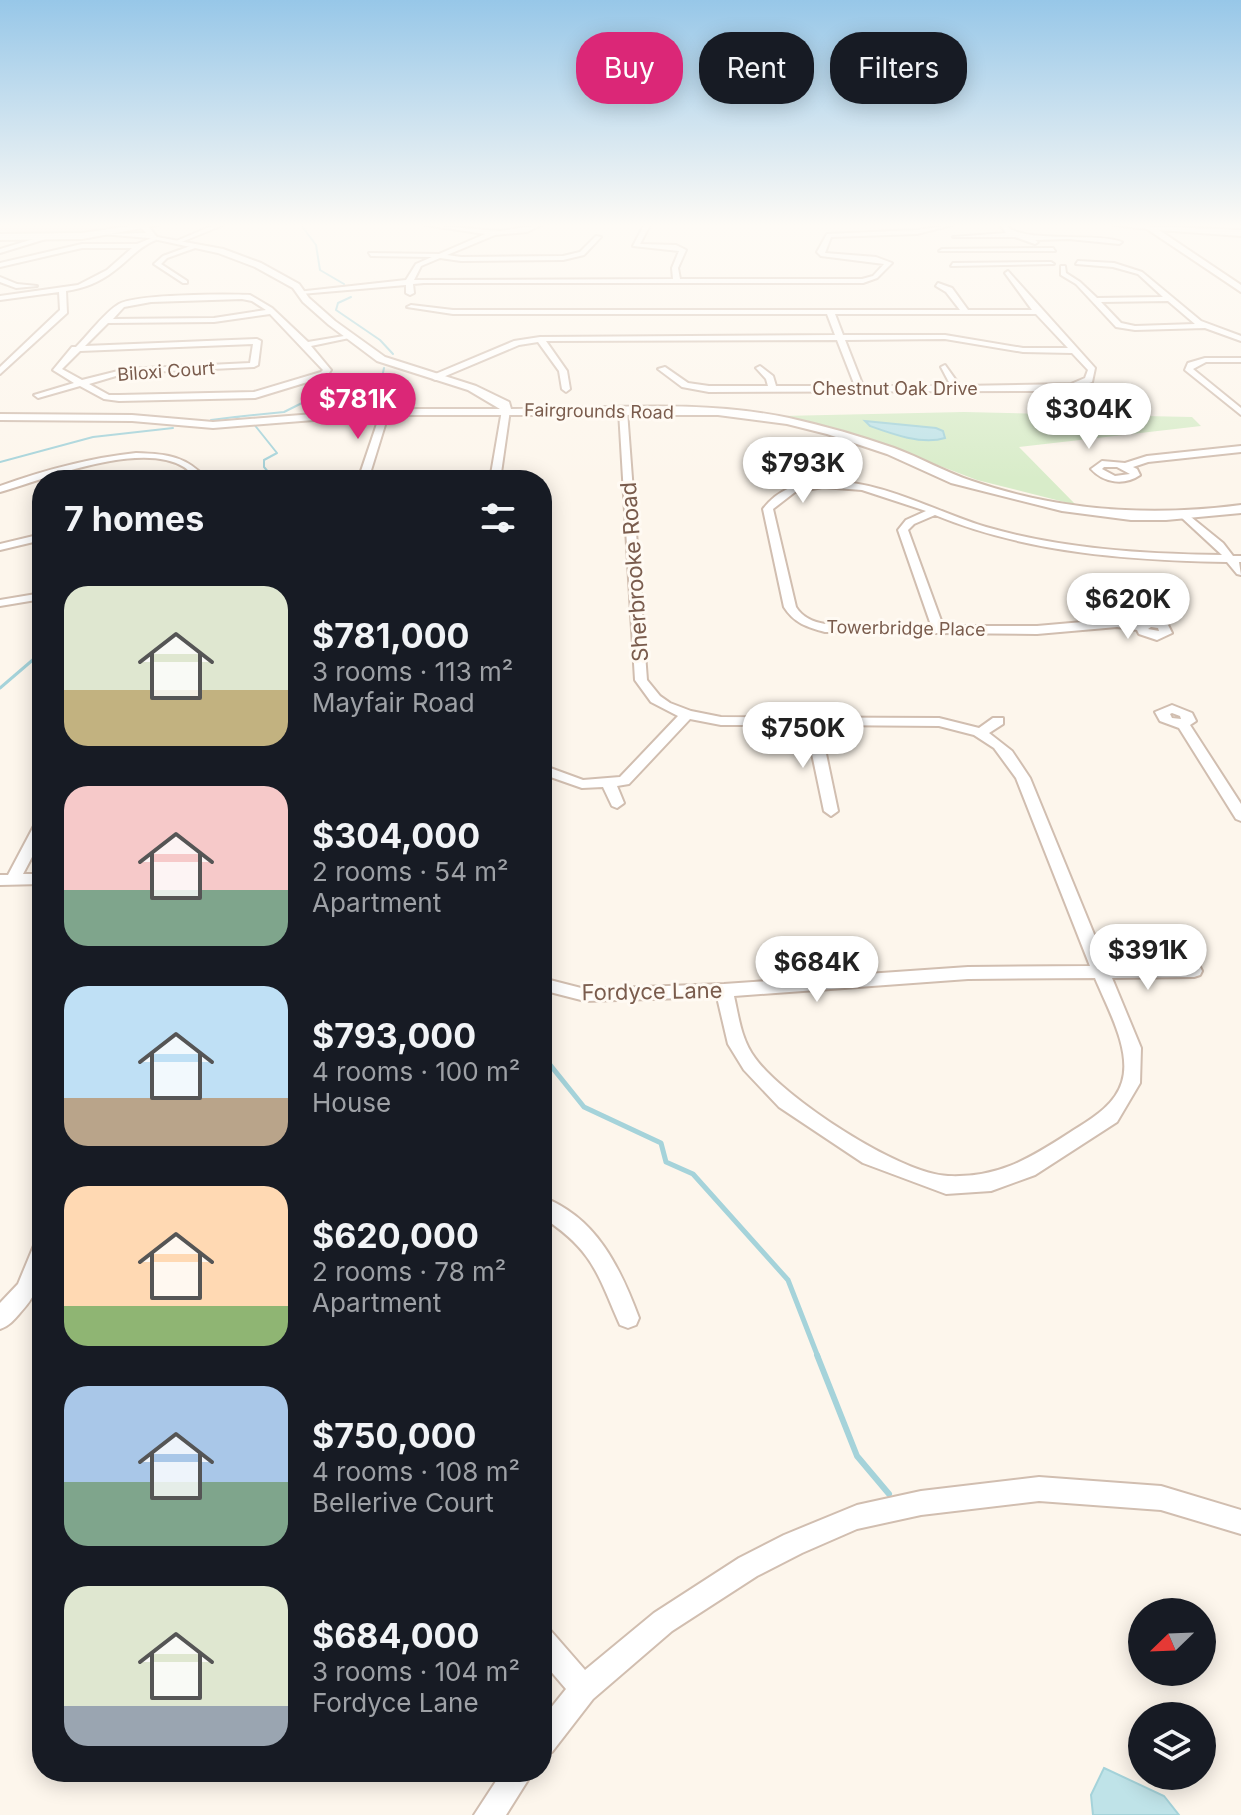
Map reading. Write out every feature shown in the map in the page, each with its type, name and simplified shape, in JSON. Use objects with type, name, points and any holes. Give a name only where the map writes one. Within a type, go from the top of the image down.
[{"type":"street","points":[[0,372],[64,310]]},
{"type":"street","points":[[116,310],[57,370],[79,384],[112,397],[255,395],[324,374],[327,370],[325,365],[267,310]]},
{"type":"street","points":[[320,310],[348,336],[381,359],[502,401],[506,410],[497,470]]},
{"type":"street","points":[[434,310],[607,313],[1038,312]]},
{"type":"street","points":[[1103,310],[1116,324],[1127,327],[1204,326]]},
{"type":"street","points":[[1184,310],[1204,326],[1241,339]]},
{"type":"street","points":[[103,321],[214,320],[269,312]]},
{"type":"street","points":[[449,327],[453,312]]},
{"type":"street","points":[[830,312],[860,388]]},
{"type":"street","name":"Chestnut Oak Drive","points":[[662,369],[673,379],[696,387],[773,389],[1061,387],[1089,380],[1092,370],[1038,312]]},
{"type":"street","points":[[607,313],[608,338]]},
{"type":"street","points":[[304,343],[348,336]]},
{"type":"street","points":[[436,377],[517,343],[540,339],[945,337],[1023,350],[1075,351]]},
{"type":"street","points":[[540,339],[563,371],[566,389]]},
{"type":"street","name":"Biloxi Court","points":[[38,395],[126,371],[254,365],[257,341],[75,349]]},
{"type":"street","points":[[1241,360],[1199,361],[1189,370],[1241,412]]},
{"type":"street","points":[[945,367],[957,388]]},
{"type":"street","points":[[760,368],[770,378],[773,389]]},
{"type":"street","name":"Sherbrooke Road","points":[[623,411],[641,680],[659,702],[685,716],[721,721],[913,720],[963,726],[981,732]]},
{"type":"street","points":[[366,470],[385,412]]},
{"type":"street","name":"Fairgrounds Road","points":[[0,417],[132,418],[190,424],[282,421],[385,412],[693,412],[821,433],[1034,504],[1102,515],[1192,516],[1241,509]]},
{"type":"street","points":[[1126,466],[1138,460],[1241,449]]},
{"type":"street","points":[[60,470],[89,461],[158,457],[194,470]]},
{"type":"street","points":[[0,489],[32,479]]},
{"type":"street","name":"Towerbridge Place","points":[[1141,627],[1117,623],[1037,630],[825,628],[795,615],[790,607],[768,509],[781,494],[791,490],[845,484],[879,491],[1019,539],[1141,558],[1238,558]]},
{"type":"street","points":[[933,512],[910,522],[903,530],[938,629]]},
{"type":"street","points":[[1192,516],[1238,558],[1241,572]]},
{"type":"street","points":[[0,547],[32,539]]},
{"type":"street","points":[[0,603],[32,598]]},
{"type":"street","points":[[552,773],[582,784],[609,784],[629,778],[685,716]]},
{"type":"street","points":[[812,721],[831,811]]},
{"type":"street","points":[[724,990],[734,1039],[750,1065],[786,1102],[870,1157],[946,1185],[991,1182],[1028,1169],[1110,1116],[1131,1083],[1132,1048],[1023,778],[1001,746],[981,732],[998,721]]},
{"type":"street","points":[[1183,724],[1241,816]]},
{"type":"street","points":[[609,784],[617,803]]},
{"type":"street","points":[[7,880],[32,840]]},
{"type":"street","points":[[7,880],[32,879]]},
{"type":"street","name":"Fordyce Lane","points":[[552,987],[585,995],[724,990],[968,973],[1194,971]]},
{"type":"street","points":[[552,1212],[578,1228],[611,1269],[628,1318]]},
{"type":"street","points":[[0,1319],[26,1291],[32,1276]]},
{"type":"street","points":[[552,1729],[583,1689],[624,1653],[703,1594],[793,1544],[857,1517],[921,1503],[1039,1489],[1161,1498],[1241,1522]]},
{"type":"street","points":[[552,1652],[583,1689]]},
{"type":"street","points":[[489,1815],[512,1782]]},
{"type":"green space","points":[[964,412],[1192,417],[1201,426],[1019,447],[1076,505],[977,480],[866,438],[781,416]]},
{"type":"water","points":[[865,421],[936,428],[943,431],[945,438],[907,438],[870,426]]},
{"type":"water","points":[[1104,1768],[1128,1779],[1128,1790],[1151,1790],[1164,1796],[1179,1815],[1093,1815],[1091,1795]]},
{"type":"waterway","points":[[336,310],[380,340],[393,354]]},
{"type":"waterway","points":[[235,417],[284,412],[318,395],[349,392],[382,377],[384,368]]},
{"type":"waterway","points":[[211,420],[235,417]]},
{"type":"waterway","points":[[235,417],[245,421]]},
{"type":"waterway","points":[[253,423],[277,453],[264,460],[267,470]]},
{"type":"waterway","points":[[0,462],[93,437],[173,428]]},
{"type":"waterway","points":[[0,688],[32,661]]},
{"type":"waterway","points":[[552,1067],[584,1107],[661,1143],[666,1162],[693,1174],[788,1280],[818,1357]]},
{"type":"waterway","points":[[817,1355],[857,1456],[889,1494]]}]
